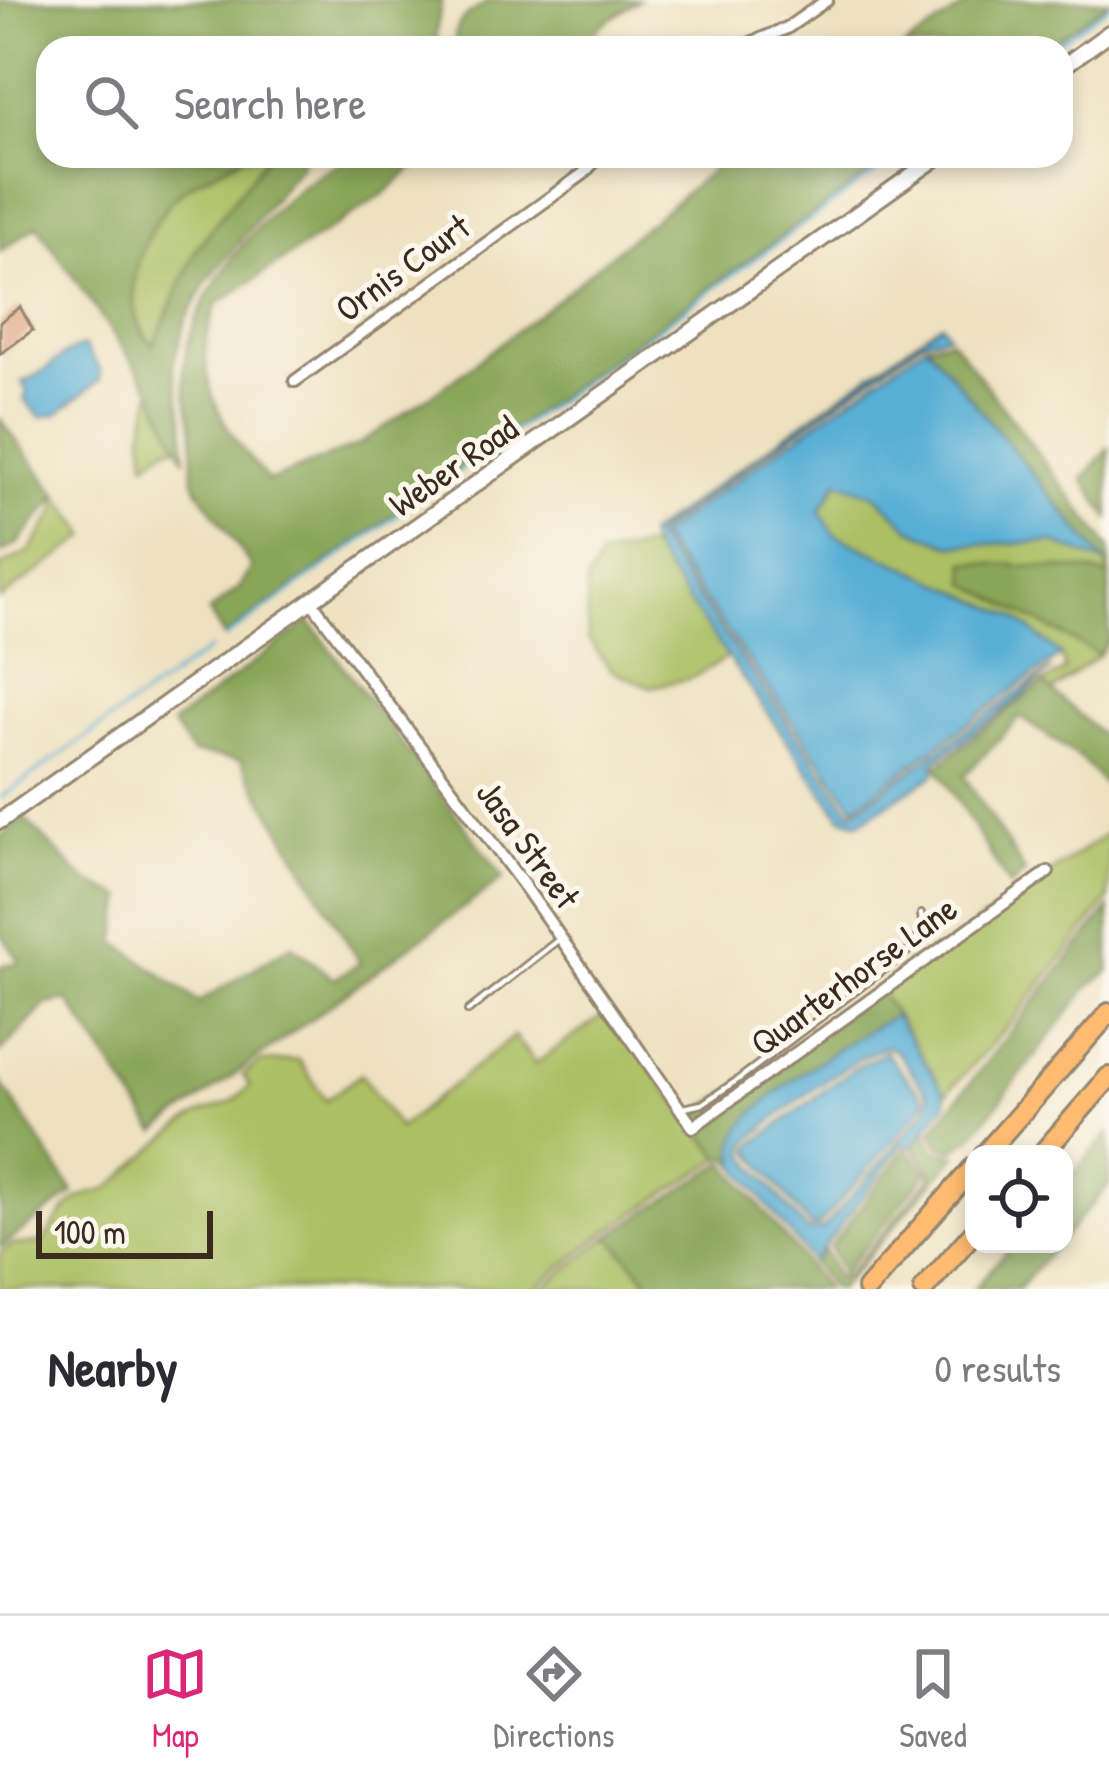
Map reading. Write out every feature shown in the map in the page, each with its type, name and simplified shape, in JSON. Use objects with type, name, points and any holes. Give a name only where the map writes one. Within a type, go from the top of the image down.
[{"type":"highway","points":[[993,1145],[1109,1013]]},
{"type":"highway","points":[[1050,1145],[1109,1078]]},
{"type":"highway","points":[[867,1289],[965,1177]]},
{"type":"highway","points":[[924,1289],[965,1242]]},
{"type":"street","points":[[768,36],[826,0]]},
{"type":"street","points":[[1073,59],[1109,33]]},
{"type":"street","name":"Ornis Court","points":[[295,381],[588,168]]},
{"type":"street","name":"Weber Road","points":[[0,821],[922,168]]},
{"type":"street","name":"Jasa Street","points":[[311,601],[561,938],[693,1127]]},
{"type":"street","name":"Quarterhorse Lane","points":[[693,1127],[1048,872]]},
{"type":"lane","points":[[679,1107],[702,1104],[836,1010],[877,972],[910,950],[923,929],[921,914]]},
{"type":"lane","points":[[468,1011],[561,938]]},
{"type":"green space","points":[[0,0],[442,0],[436,36],[36,36],[36,168],[221,168],[172,200],[142,252],[136,272],[135,311],[153,345],[197,248],[258,168],[298,168],[208,280],[185,321],[173,365],[184,420],[185,460],[152,390],[37,225],[0,252]]},
{"type":"green space","points":[[491,0],[639,0],[589,36],[455,36],[459,24]]},
{"type":"green space","points":[[974,0],[1109,0],[1061,36],[921,36]]},
{"type":"green space","points":[[222,168],[258,168],[197,248],[154,346],[136,311],[134,289],[143,246],[165,208]]},
{"type":"green space","points":[[330,168],[413,168],[385,193],[217,304],[206,353],[214,399],[236,441],[269,481],[358,445],[448,384],[715,168],[877,168],[224,637],[209,612],[240,587],[252,567],[194,481],[184,377],[189,339],[222,273],[246,241],[302,187]]},
{"type":"green space","points":[[0,169],[142,356],[179,445],[146,463],[143,434],[152,389]]},
{"type":"green space","points":[[951,339],[1109,547],[1109,572],[926,344]]},
{"type":"green space","points":[[0,419],[58,495],[17,544],[0,554]]},
{"type":"green space","points":[[1109,448],[1109,518],[1083,479]]},
{"type":"green space","points":[[839,481],[876,495],[911,529],[950,545],[1053,542],[1106,563],[1109,576],[1085,570],[966,563],[968,583],[1099,655],[1051,692],[1043,683],[1065,670],[1061,655],[1015,617],[834,534],[820,511]]},
{"type":"green space","points":[[58,495],[88,536],[0,599],[0,567],[31,550],[57,509],[54,500]]},
{"type":"green space","points":[[649,546],[728,657],[692,678],[651,687],[611,670],[588,639],[587,583],[600,557]]},
{"type":"green space","points":[[966,562],[1085,570],[1109,576],[1109,641],[1099,655],[967,583]]},
{"type":"green space","points":[[309,621],[504,878],[156,1132],[68,1000],[46,1004],[0,1053],[0,966],[20,962],[0,932],[0,836],[24,818],[84,879],[124,898],[116,942],[199,1002],[292,945],[334,979],[360,963],[240,760],[192,753],[172,724]]},
{"type":"green space","points":[[1043,683],[1109,737],[1109,790],[1083,760],[1020,717],[964,776],[1025,872],[1010,887],[937,766]]},
{"type":"green space","points":[[1109,832],[1109,899],[1013,1020],[946,1094],[880,991]]},
{"type":"green space","points":[[1109,908],[1109,972],[1089,986],[973,1136],[954,1150],[941,1147],[931,1132]]},
{"type":"green space","points":[[880,991],[895,1016],[835,1051],[766,1101],[738,1136],[738,1168],[729,1157],[721,1158],[689,1118]]},
{"type":"green space","points":[[608,1012],[721,1158],[606,1232],[533,1289],[0,1289],[0,1253],[11,1245],[43,1242],[79,1198],[109,1188],[182,1125],[242,1094],[250,1086],[243,1075],[261,1062],[299,1060],[326,1100],[361,1074],[399,1128],[514,1036],[535,1064]]},
{"type":"green space","points":[[0,1081],[74,1193],[0,1247]]},
{"type":"green space","points":[[929,1125],[925,1134],[936,1151],[957,1155],[839,1289],[832,1289],[812,1262],[824,1250],[836,1276],[846,1277],[933,1175],[912,1146]]},
{"type":"green space","points":[[1109,1133],[1109,1185],[1073,1227],[1073,1175]]},
{"type":"green space","points":[[906,1148],[927,1173],[842,1274],[830,1247]]},
{"type":"green space","points":[[725,1162],[826,1289],[656,1289],[609,1236]]},
{"type":"green space","points":[[609,1236],[656,1289],[541,1289]]},
{"type":"green space","points":[[1005,1253],[1049,1253],[1018,1289],[974,1289]]},
{"type":"water","points":[[941,323],[948,334],[923,340],[653,535],[852,813],[1051,669],[934,762],[935,774],[858,823],[841,817],[652,550],[647,535]]},
{"type":"water","points":[[926,344],[1106,563],[1053,542],[950,545],[911,529],[876,495],[838,481],[820,511],[834,534],[1015,617],[1061,655],[854,807],[658,536]]},
{"type":"water","points":[[84,346],[100,370],[100,380],[57,414],[40,417],[24,400],[27,392],[22,382]]},
{"type":"water","points":[[895,1016],[946,1094],[946,1104],[912,1146],[902,1145],[812,1262],[738,1168],[736,1140],[766,1101]],"holes":[[[888,1047],[898,1053],[929,1096],[927,1109],[823,1229],[806,1230],[746,1155],[747,1143],[857,1060]]]},
{"type":"water","points":[[885,1052],[925,1099],[922,1107],[818,1226],[809,1225],[751,1151],[752,1145],[853,1069]]},
{"type":"building","points":[[20,307],[33,330],[0,354],[0,322]]},
{"type":"waterway","points":[[1067,36],[1109,6]]},
{"type":"waterway","points":[[225,638],[882,168]]},
{"type":"waterway","points":[[0,798],[210,649]]}]
